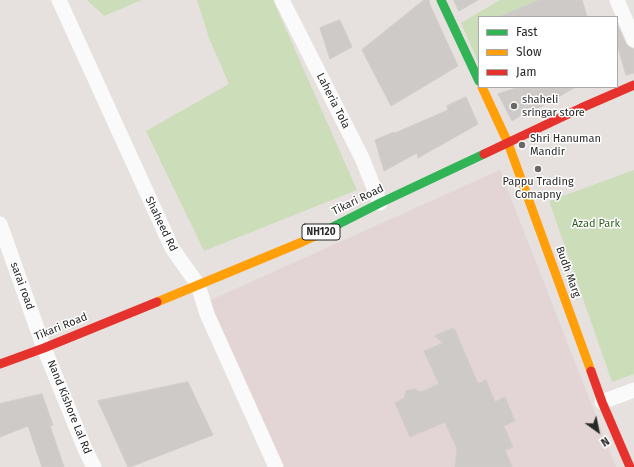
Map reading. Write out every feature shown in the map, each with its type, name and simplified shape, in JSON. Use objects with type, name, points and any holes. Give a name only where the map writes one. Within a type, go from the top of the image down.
[{"type":"main road","points":[[441,0],[478,79]]},
{"type":"main road","name":"Tikari Road","points":[[0,364],[44,348],[302,242],[380,203],[634,84]]},
{"type":"main road","name":"Budh Marg","points":[[482,88],[508,143],[602,402],[630,467]]},
{"type":"street","name":"Shaheed Rd","points":[[58,0],[172,248],[198,285],[207,314],[276,467]]},
{"type":"street","name":"Laheria Tola","points":[[282,0],[362,158],[380,203]]},
{"type":"street","points":[[617,0],[634,40]]},
{"type":"street","name":"sarai road","points":[[0,224],[44,348]]},
{"type":"street","name":"Nand Kishore Lal Rd","points":[[44,348],[85,449],[94,467]]},
{"type":"street","points":[[602,402],[634,390]]},
{"type":"shaded area","points":[[500,170],[616,467],[277,467],[204,303]]},
{"type":"green space","points":[[87,0],[142,0],[104,16]]},
{"type":"green space","points":[[197,0],[273,0],[357,190],[204,251],[146,131],[229,84],[209,38]]},
{"type":"green space","points":[[500,0],[572,0],[579,16],[478,16],[478,62],[461,23]]},
{"type":"green space","name":"Azad Park","points":[[634,170],[634,374],[612,382],[549,201]]},
{"type":"building","points":[[424,0],[429,0],[458,66],[391,106],[362,50]]},
{"type":"building","points":[[454,0],[478,0],[459,11]]},
{"type":"building","points":[[540,0],[582,0],[587,16],[501,16]]},
{"type":"building","points":[[340,20],[352,47],[330,59],[320,28]]},
{"type":"building","points":[[618,26],[626,44],[634,49],[634,73],[626,75],[618,47]]},
{"type":"building","points":[[517,88],[574,88],[535,110],[534,107],[512,121],[498,94]]},
{"type":"building","points":[[466,97],[478,124],[418,158],[417,153],[384,171],[375,140],[448,110],[447,106]]},
{"type":"building","points":[[454,328],[478,384],[486,380],[495,402],[505,397],[515,421],[504,426],[513,447],[505,450],[512,467],[455,467],[457,449],[445,422],[410,437],[395,403],[404,398],[406,391],[415,389],[421,392],[439,384],[424,351],[443,343],[435,336]]},
{"type":"building","points":[[188,382],[213,435],[128,467],[98,401]]},
{"type":"building","points":[[42,394],[53,425],[50,426],[64,467],[42,467],[28,426],[0,437],[0,404]]},
{"type":"traffic: fast","points":[[441,0],[478,79]]},
{"type":"traffic: fast","points":[[315,236],[380,203],[484,154]]},
{"type":"traffic: slow","points":[[482,88],[508,143],[591,371]]},
{"type":"traffic: slow","points":[[157,302],[315,236]]},
{"type":"traffic: jam","points":[[484,154],[581,108],[634,85]]},
{"type":"traffic: jam","points":[[0,364],[44,348],[157,302]]},
{"type":"traffic: jam","points":[[591,371],[602,402],[630,467]]},
{"type":"place","name":"shaheli sringar store","points":[[514,106]]},
{"type":"place","name":"Shri Hanuman Mandir","points":[[522,145]]},
{"type":"place","name":"Pappu Trading Comapny","points":[[538,169]]}]
